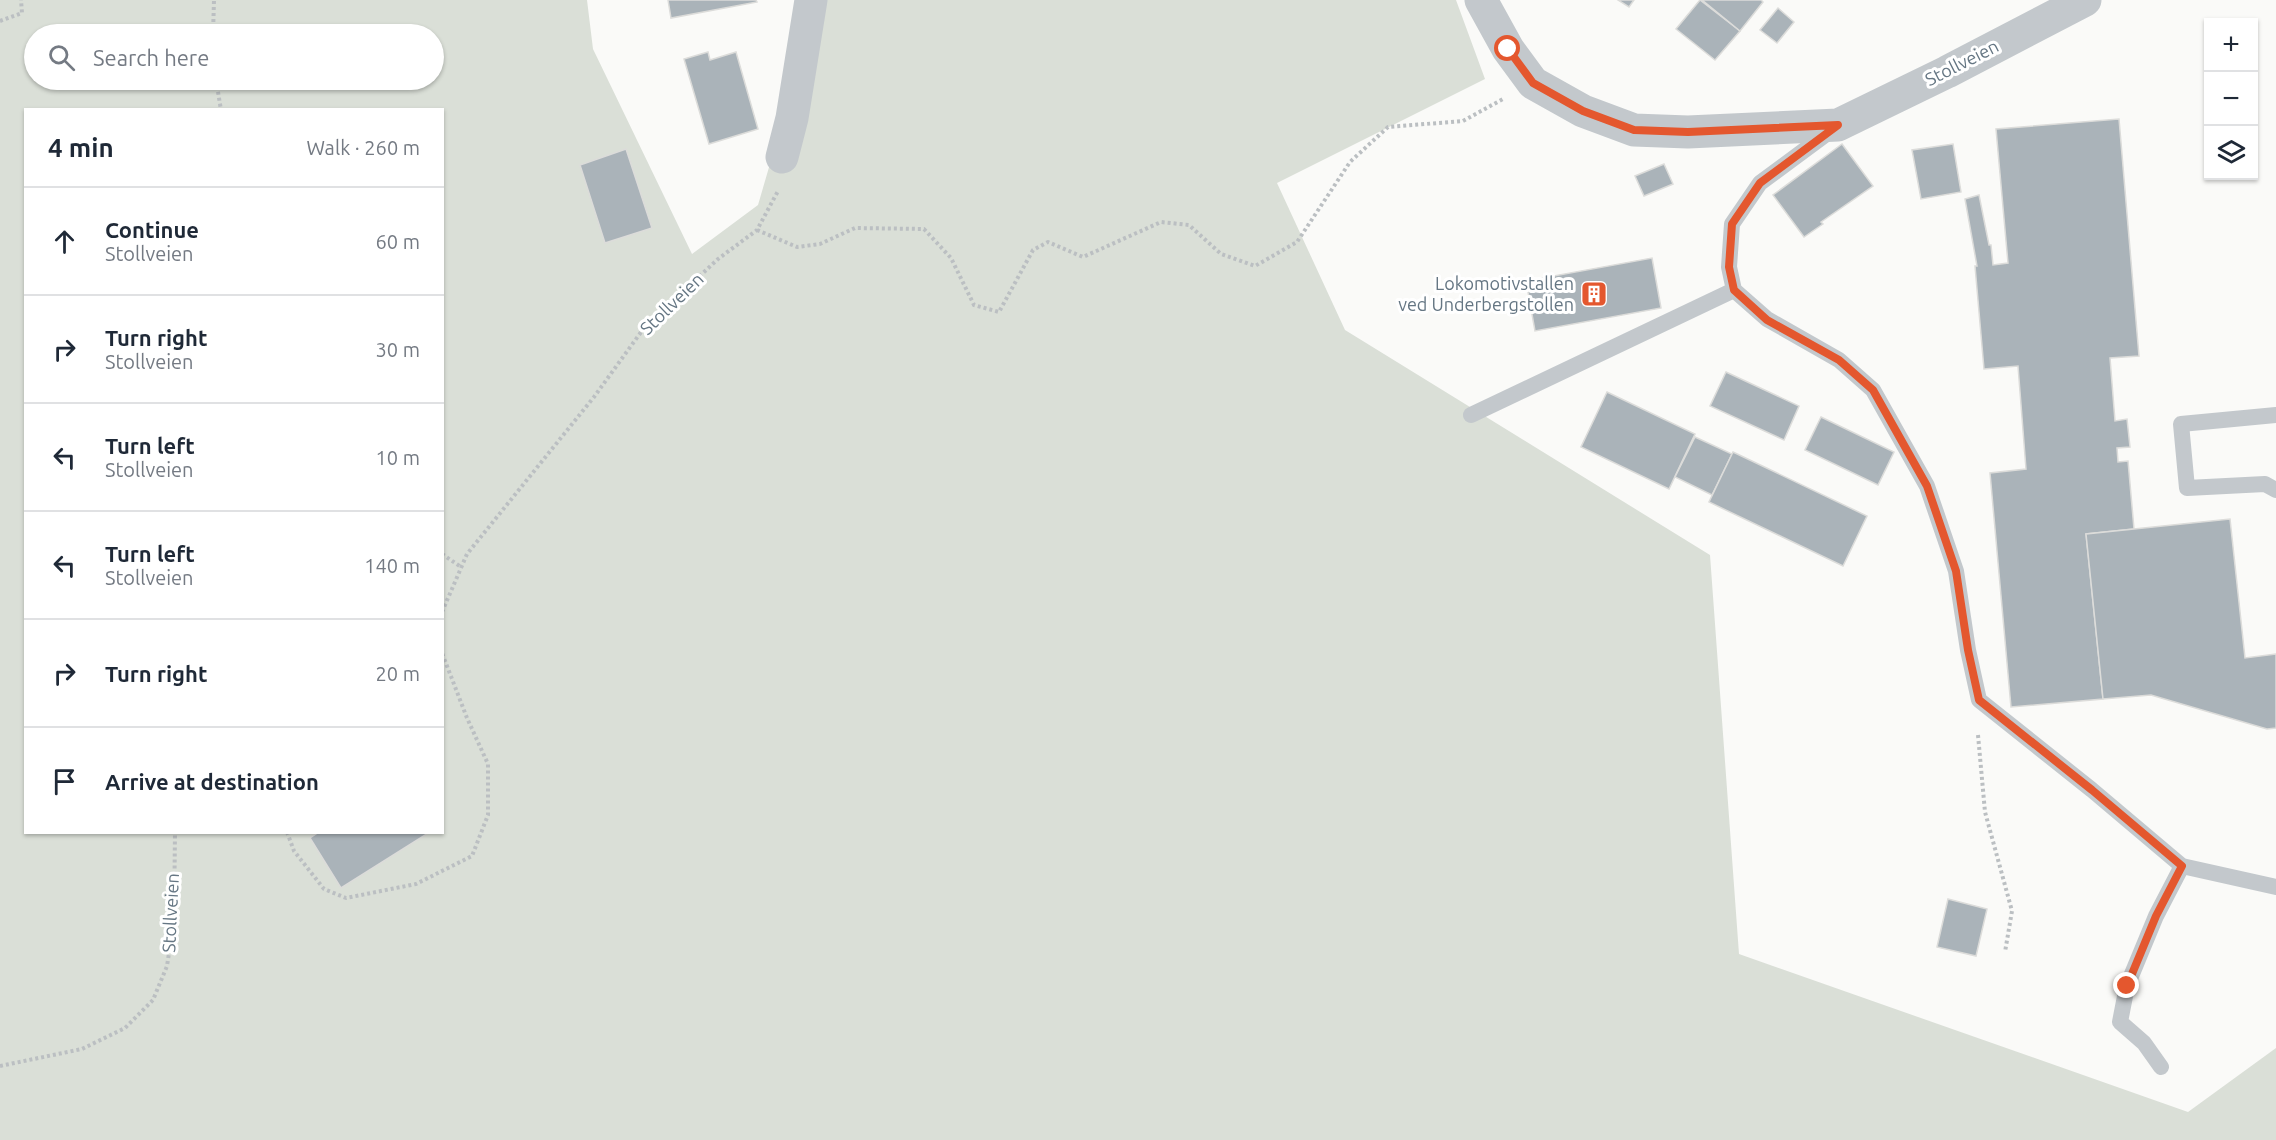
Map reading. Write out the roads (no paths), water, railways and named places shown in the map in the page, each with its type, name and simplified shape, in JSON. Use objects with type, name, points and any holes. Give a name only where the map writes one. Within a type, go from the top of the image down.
[{"type":"street","points":[[782,157],[792,118],[811,0]]},
{"type":"street","name":"Stollveien","points":[[1481,0],[1508,49],[1533,83],[1583,111],[1634,130],[1688,132],[1838,125],[1947,72],[2085,0]]},
{"type":"lane","name":"Stollveien","points":[[1734,290],[1729,267],[1732,224],[1760,183],[1838,125]]},
{"type":"lane","points":[[1471,414],[1734,290],[1767,320],[1839,360],[1873,390],[1927,486],[1956,571],[1968,650],[1979,700],[2092,790],[2182,866],[2276,887]]},
{"type":"lane","points":[[2276,415],[2181,424],[2187,488],[2265,484],[2276,490]]},
{"type":"lane","points":[[2161,1067],[2144,1043],[2120,1022],[2127,986],[2156,916],[2182,866]]},
{"type":"place","name":"Lokomotivstallen ved Underbergstollen","points":[[1594,294]]}]
